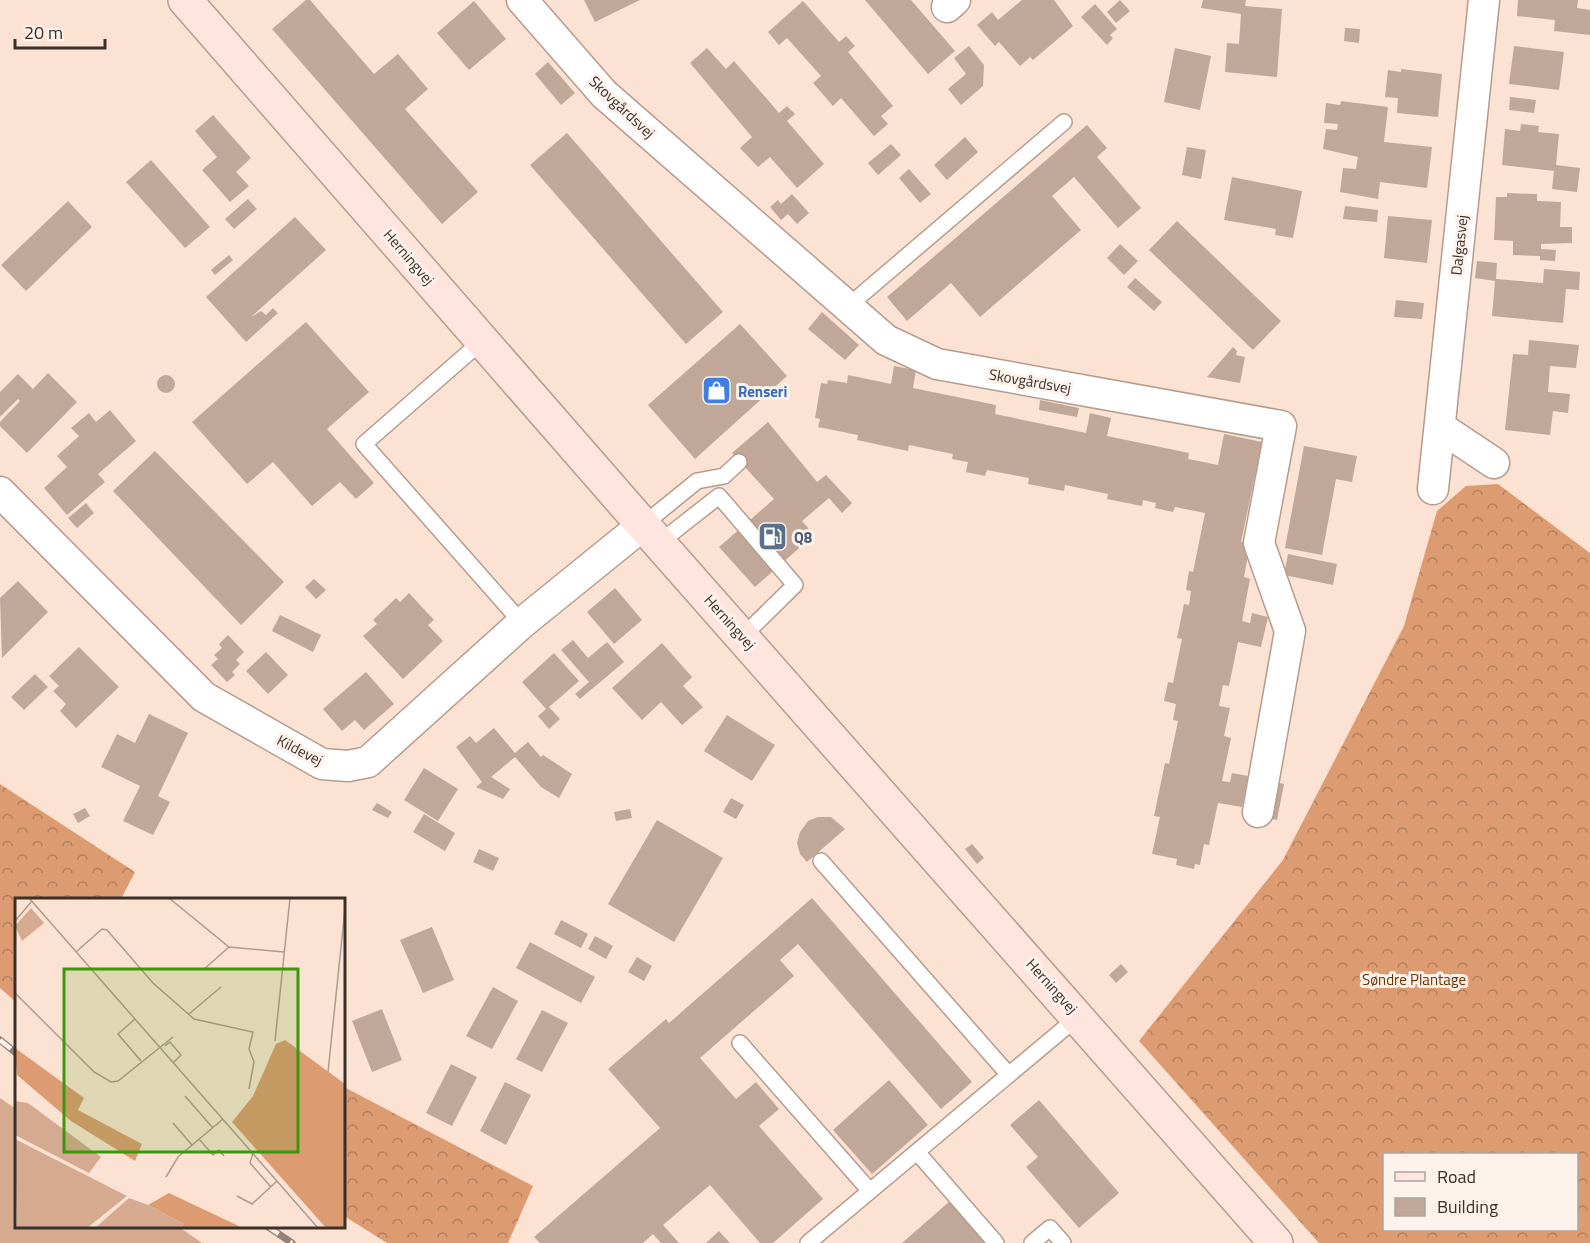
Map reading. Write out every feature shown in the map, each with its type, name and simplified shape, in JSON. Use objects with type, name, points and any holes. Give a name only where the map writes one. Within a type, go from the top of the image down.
[{"type":"street","name":"Herningvej","points":[[185,0],[651,534],[1079,1016],[1276,1243]]},
{"type":"street","name":"Skovgårdsvej","points":[[522,0],[604,94],[886,340],[937,364],[1281,426],[1258,543],[1290,631],[1258,812]]},
{"type":"street","name":"Dalgasvej","points":[[1433,489],[1484,0]]},
{"type":"street","points":[[1440,427],[1494,463]]},
{"type":"street","name":"Kildevej","points":[[0,492],[204,696],[322,764],[348,766],[368,762],[522,623],[651,534]]},
{"type":"lane","points":[[848,307],[1064,122]]},
{"type":"lane","points":[[482,340],[364,444],[522,623]]},
{"type":"lane","points":[[651,534],[697,481],[724,476],[739,462]]},
{"type":"lane","points":[[651,534],[719,496],[795,585],[742,637]]},
{"type":"lane","points":[[822,861],[1009,1075]]},
{"type":"lane","points":[[808,1243],[1079,1016]]},
{"type":"lane","points":[[740,1043],[870,1191]]},
{"type":"lane","points":[[917,1152],[996,1243]]},
{"type":"lane","points":[[1032,1243],[1050,1228],[1063,1243]]},
{"type":"shaded area","points":[[0,1098],[15,1108],[15,1228],[180,1228],[202,1243],[0,1243]]},
{"type":"green space","name":"Søndre Plantage","points":[[1498,484],[1590,553],[1590,1243],[1319,1243],[1139,1041],[1283,860],[1404,626],[1437,511],[1466,486]]},
{"type":"green space","points":[[0,784],[135,872],[122,898],[15,898],[15,1001],[0,988]]},
{"type":"green space","points":[[345,1088],[533,1186],[508,1243],[387,1243],[345,1217]]},
{"type":"building","points":[[306,0],[310,0],[374,74],[398,54],[428,89],[405,109],[478,192],[442,224],[272,29]]},
{"type":"building","points":[[584,0],[640,0],[595,22]]},
{"type":"building","points":[[865,0],[911,0],[955,51],[928,74]]},
{"type":"building","points":[[1022,0],[1054,0],[1073,26],[1033,60],[1030,57],[1020,66],[999,42],[995,46],[977,25],[992,12],[998,20]]},
{"type":"building","points":[[1120,0],[1130,11],[1116,23],[1107,12]]},
{"type":"building","points":[[1203,0],[1246,0],[1245,6],[1282,9],[1277,77],[1225,72],[1227,43],[1239,44],[1241,14],[1201,8]]},
{"type":"building","points":[[1518,0],[1578,0],[1577,8],[1590,10],[1590,35],[1554,31],[1555,20],[1517,16]]},
{"type":"building","points":[[474,1],[506,39],[469,70],[437,33]]},
{"type":"building","points":[[803,1],[839,42],[846,36],[855,46],[848,52],[893,106],[881,116],[888,124],[874,136],[841,98],[833,106],[813,83],[821,76],[787,38],[779,45],[768,32]]},
{"type":"building","points":[[1095,4],[1117,29],[1110,35],[1113,38],[1107,45],[1081,17]]},
{"type":"building","points":[[1345,28],[1360,29],[1359,43],[1344,41]]},
{"type":"building","points":[[969,46],[984,65],[983,86],[961,105],[948,89],[966,74],[954,58]]},
{"type":"building","points":[[1514,46],[1564,52],[1559,90],[1509,84]]},
{"type":"building","points":[[707,48],[726,69],[734,61],[779,113],[787,106],[795,114],[787,121],[824,164],[797,188],[770,157],[758,167],[740,148],[752,137],[690,63]]},
{"type":"building","points":[[1175,48],[1211,56],[1200,110],[1164,102]]},
{"type":"building","points":[[548,62],[575,93],[561,105],[535,74]]},
{"type":"building","points":[[1401,69],[1442,74],[1438,117],[1397,113],[1398,98],[1385,97],[1388,70],[1401,72]]},
{"type":"building","points":[[1510,97],[1536,100],[1534,113],[1509,110]]},
{"type":"building","points":[[1341,101],[1388,107],[1384,142],[1432,147],[1427,188],[1380,182],[1378,199],[1340,192],[1343,168],[1356,169],[1358,157],[1323,149],[1326,129],[1337,130],[1338,124],[1324,123],[1326,103],[1340,105]]},
{"type":"building","points":[[213,115],[251,158],[236,172],[249,186],[230,202],[202,170],[217,157],[195,131]]},
{"type":"building","points":[[1521,124],[1539,126],[1538,132],[1559,134],[1556,165],[1580,168],[1577,192],[1552,189],[1554,171],[1502,165],[1505,129],[1520,131]]},
{"type":"building","points":[[1087,125],[1107,148],[1097,157],[1141,208],[1118,228],[1074,177],[1052,196],[1081,230],[980,317],[951,283],[907,321],[887,297]]},
{"type":"building","points":[[567,133],[723,312],[686,344],[530,165]]},
{"type":"building","points":[[965,137],[978,152],[947,180],[934,165]]},
{"type":"building","points":[[891,144],[901,155],[878,175],[868,163]]},
{"type":"building","points":[[1187,147],[1206,150],[1201,179],[1182,175]]},
{"type":"building","points":[[151,160],[210,227],[185,248],[126,182]]},
{"type":"building","points":[[909,169],[931,194],[920,203],[899,178]]},
{"type":"building","points":[[1232,177],[1302,191],[1293,238],[1275,235],[1276,229],[1224,220]]},
{"type":"building","points":[[1507,193],[1537,194],[1537,201],[1561,202],[1560,227],[1572,227],[1572,243],[1541,244],[1541,249],[1556,250],[1555,261],[1540,260],[1540,256],[1513,255],[1513,241],[1494,240],[1496,197],[1507,197]]},
{"type":"building","points":[[792,194],[809,213],[797,224],[788,214],[781,220],[770,207],[778,200],[781,204]]},
{"type":"building","points":[[248,199],[257,209],[234,229],[225,219]]},
{"type":"building","points":[[68,201],[92,227],[26,291],[1,265]]},
{"type":"building","points":[[1345,206],[1378,210],[1377,222],[1343,219]]},
{"type":"building","points":[[1388,216],[1432,220],[1427,263],[1384,258]]},
{"type":"building","points":[[295,217],[326,250],[251,317],[261,311],[266,315],[273,308],[278,313],[246,342],[206,297]]},
{"type":"building","points":[[1177,221],[1281,321],[1253,350],[1149,250]]},
{"type":"building","points":[[1120,244],[1138,261],[1124,275],[1107,258]]},
{"type":"building","points":[[229,255],[233,260],[215,275],[211,270]]},
{"type":"building","points":[[1477,261],[1497,263],[1496,279],[1543,283],[1544,269],[1580,272],[1579,290],[1566,289],[1563,323],[1492,316],[1495,281],[1475,278]]},
{"type":"building","points":[[1135,278],[1162,302],[1154,311],[1127,287]]},
{"type":"building","points":[[1396,300],[1424,303],[1422,319],[1394,317]]},
{"type":"building","points":[[822,312],[859,345],[845,360],[808,329]]},
{"type":"building","points":[[306,322],[369,392],[327,429],[374,483],[356,499],[340,482],[312,506],[273,462],[247,484],[192,422]]},
{"type":"building","name":"Renseri","points":[[740,324],[787,376],[695,459],[648,405]]},
{"type":"building","points":[[1529,340],[1579,345],[1576,368],[1550,366],[1548,392],[1570,394],[1568,413],[1553,411],[1550,435],[1505,430],[1513,354],[1528,355]]},
{"type":"building","points":[[1233,347],[1237,351],[1236,355],[1245,357],[1240,383],[1207,377]]},
{"type":"building","points":[[894,366],[916,370],[913,388],[996,405],[995,414],[1086,433],[1090,413],[1111,418],[1107,436],[1189,453],[1188,459],[1218,465],[1224,434],[1262,442],[1241,542],[1250,544],[1244,577],[1250,579],[1242,621],[1250,623],[1252,613],[1268,617],[1261,647],[1238,642],[1229,686],[1223,685],[1219,706],[1230,708],[1224,736],[1231,738],[1222,781],[1230,782],[1232,773],[1248,776],[1242,807],[1218,803],[1209,845],[1204,844],[1200,865],[1195,864],[1194,869],[1176,865],[1177,859],[1152,854],[1160,817],[1154,816],[1165,763],[1169,764],[1178,721],[1173,720],[1176,704],[1164,701],[1168,682],[1173,683],[1182,639],[1177,638],[1184,604],[1189,605],[1191,591],[1186,590],[1189,571],[1193,572],[1205,513],[1175,507],[1173,512],[1155,508],[1156,503],[1143,500],[1142,506],[1107,499],[1108,494],[1065,485],[1064,491],[1028,484],[1029,478],[987,470],[985,476],[966,472],[968,462],[952,459],[953,454],[909,445],[908,451],[857,440],[858,435],[818,427],[820,419],[815,418],[821,383],[827,384],[828,380],[847,383],[848,375],[891,384]]},
{"type":"building","points":[[48,373],[77,402],[27,453],[0,426],[0,422],[20,401],[18,399],[0,417],[0,392],[18,374],[33,389]]},
{"type":"building","points":[[166,375],[174,380],[175,384],[170,392],[166,393],[158,388],[157,384],[162,376]]},
{"type":"building","points":[[1040,400],[1079,408],[1077,417],[1039,410]]},
{"type":"building","points":[[110,410],[136,441],[98,474],[105,482],[67,515],[44,488],[67,467],[57,456],[79,436],[71,428],[89,413],[96,422]]},
{"type":"building","points":[[768,422],[817,482],[826,475],[852,503],[842,513],[829,498],[802,521],[814,535],[755,587],[719,547],[774,499],[732,453]]},
{"type":"building","points":[[1304,446],[1357,456],[1352,482],[1336,479],[1322,555],[1285,548]]},
{"type":"building","points":[[155,451],[284,582],[241,625],[113,491]]},
{"type":"building","points":[[86,503],[94,513],[77,528],[68,518]]},
{"type":"building","points":[[1288,554],[1337,564],[1333,585],[1284,575]]},
{"type":"building","points":[[314,579],[326,590],[316,599],[305,587]]},
{"type":"building","points":[[18,581],[48,612],[2,658],[0,598]]},
{"type":"building","points":[[615,588],[642,620],[614,644],[587,612]]},
{"type":"building","points":[[409,593],[434,620],[428,625],[443,641],[403,679],[363,636],[377,624],[373,620],[396,598],[400,602]]},
{"type":"building","points":[[280,615],[321,635],[313,652],[272,631]]},
{"type":"building","points":[[228,635],[244,652],[236,660],[240,664],[232,672],[235,675],[227,682],[211,665],[218,659],[214,655],[222,648],[219,644]]},
{"type":"building","points":[[573,640],[588,658],[607,642],[624,662],[580,699],[575,694],[589,682],[561,650]]},
{"type":"building","points":[[662,643],[692,677],[683,686],[703,707],[682,725],[661,702],[642,720],[612,688]]},
{"type":"building","points":[[79,647],[119,687],[76,728],[60,711],[66,704],[53,691],[59,686],[49,676]]},
{"type":"building","points":[[266,652],[288,675],[268,694],[246,671]]},
{"type":"building","points":[[554,653],[579,681],[549,707],[560,719],[549,729],[538,716],[546,709],[522,682]]},
{"type":"building","points":[[366,672],[394,704],[364,730],[355,720],[342,731],[323,709]]},
{"type":"building","points":[[35,674],[48,687],[24,710],[11,697]]},
{"type":"building","points":[[149,714],[188,733],[158,796],[170,802],[153,835],[123,821],[140,786],[101,767],[117,734],[135,743]]},
{"type":"building","points":[[727,715],[775,745],[752,781],[704,751]]},
{"type":"building","points":[[494,728],[515,753],[528,742],[541,757],[543,755],[572,774],[559,798],[541,787],[515,757],[491,777],[510,789],[503,799],[476,787],[482,782],[456,747],[470,736],[476,743]]},
{"type":"building","points":[[424,768],[458,789],[438,821],[404,800]]},
{"type":"building","points":[[1274,782],[1284,784],[1277,820],[1267,818]]},
{"type":"building","points":[[731,798],[744,805],[736,819],[723,812]]},
{"type":"building","points":[[377,803],[392,812],[388,818],[372,810]]},
{"type":"building","points":[[85,808],[90,816],[78,823],[73,814]]},
{"type":"building","points":[[630,809],[632,818],[616,821],[614,812]]},
{"type":"building","points":[[424,814],[455,833],[445,851],[413,832]]},
{"type":"building","points":[[818,817],[831,817],[845,829],[807,862],[800,854],[797,843],[800,832],[808,821]]},
{"type":"building","points":[[657,820],[723,858],[674,942],[608,904]]},
{"type":"building","points":[[972,844],[984,858],[977,864],[965,849]]},
{"type":"building","points":[[479,849],[499,858],[493,871],[473,862]]},
{"type":"building","points":[[812,898],[972,1082],[941,1109],[798,944],[780,960],[794,976],[700,1058],[736,1099],[756,1082],[779,1109],[759,1126],[823,1199],[773,1243],[760,1243],[710,1185],[663,1225],[679,1243],[661,1243],[653,1234],[643,1243],[540,1243],[534,1237],[660,1128],[608,1069],[666,1019],[669,1023]]},
{"type":"building","points":[[561,920],[588,934],[581,948],[554,934]]},
{"type":"building","points":[[432,927],[454,980],[423,993],[400,940]]},
{"type":"building","points":[[595,936],[613,946],[606,959],[588,949]]},
{"type":"building","points":[[530,942],[595,977],[581,1003],[516,968]]},
{"type":"building","points":[[637,957],[652,966],[644,981],[628,972]]},
{"type":"building","points":[[1121,964],[1128,972],[1116,983],[1109,975]]},
{"type":"building","points":[[493,987],[518,1001],[492,1049],[466,1036]]},
{"type":"building","points":[[382,1009],[402,1060],[372,1072],[352,1021]]},
{"type":"building","points":[[542,1010],[568,1023],[542,1072],[516,1059]]},
{"type":"building","points":[[451,1064],[477,1077],[452,1126],[426,1113]]},
{"type":"building","points":[[889,1080],[928,1125],[872,1174],[833,1130]]},
{"type":"building","points":[[505,1082],[531,1095],[506,1145],[480,1131]]},
{"type":"building","points":[[1039,1100],[1119,1193],[1079,1228],[1026,1167],[1038,1157],[1010,1125]]},
{"type":"building","points":[[950,1201],[987,1243],[902,1243]]},
{"type":"building","points":[[719,1231],[730,1243],[706,1243]]},
{"type":"railway","points":[[0,1040],[15,1052]]},
{"type":"railway","points":[[270,1228],[292,1243]]},
{"type":"place","name":"Renseri","points":[[717,391]]},
{"type":"place","name":"Q8","points":[[773,537]]}]
